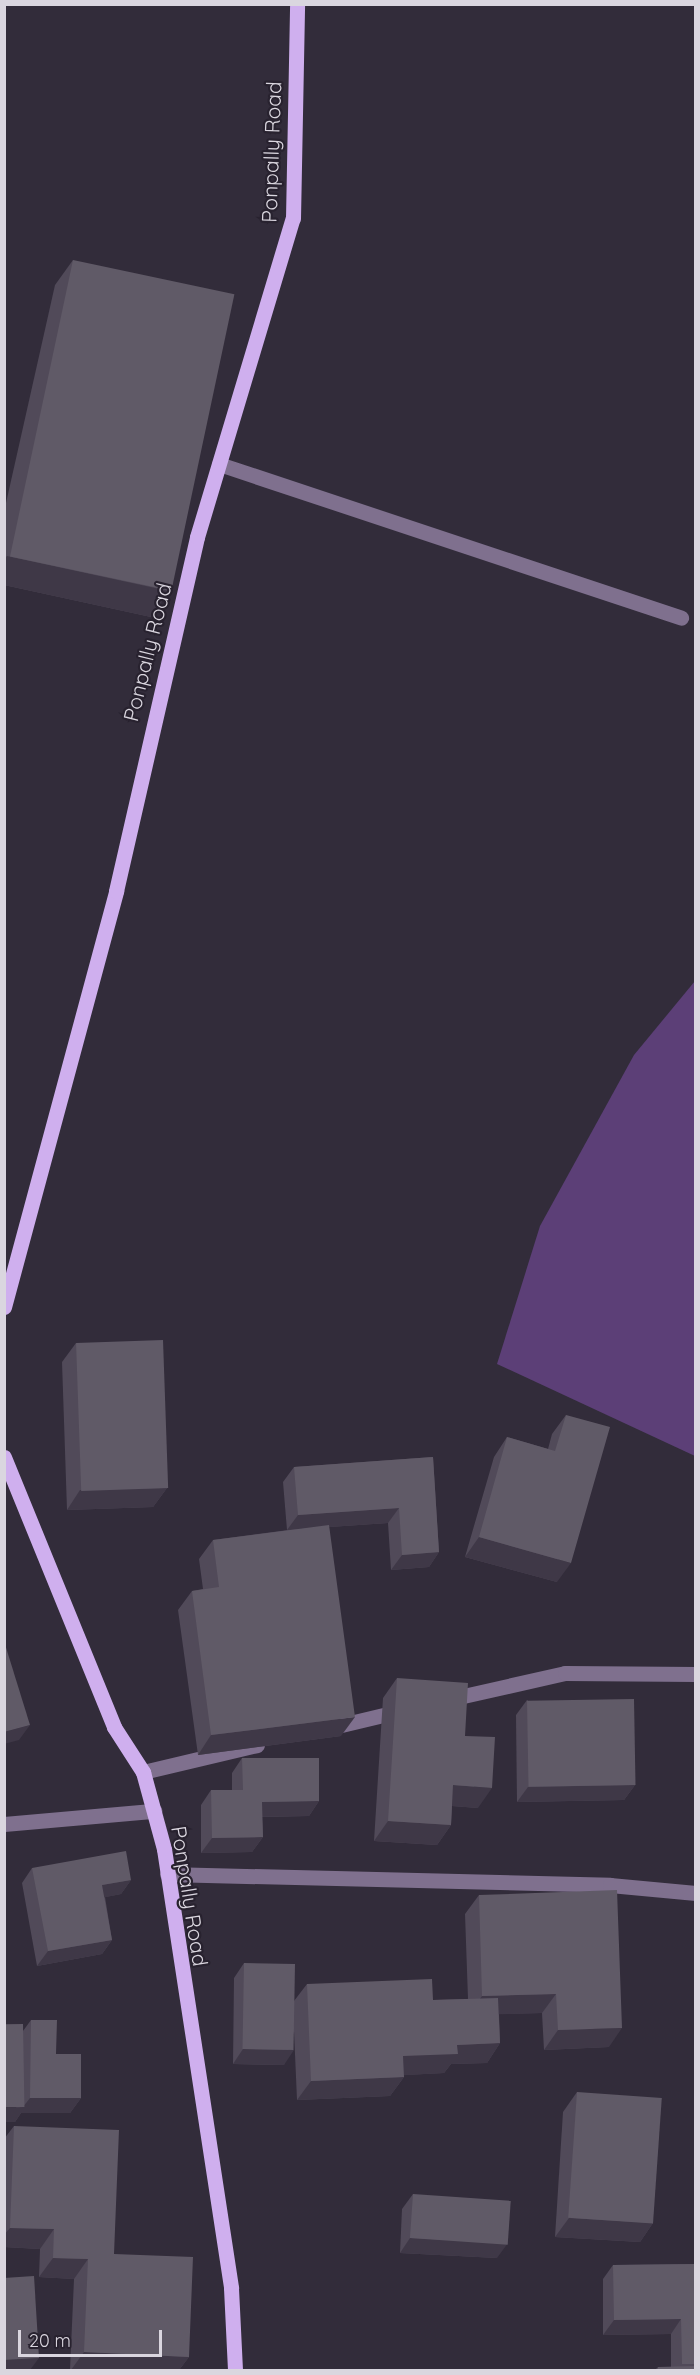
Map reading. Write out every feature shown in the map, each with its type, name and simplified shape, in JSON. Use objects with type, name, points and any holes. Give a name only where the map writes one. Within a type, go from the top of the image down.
[{"type":"main road","name":"Ponpally Road","points":[[4,1307],[116,891],[159,687],[219,464],[293,218],[297,4]]},
{"type":"main road","name":"Ponpally Road","points":[[4,1457],[114,1727],[143,1772],[154,1811],[167,1874],[231,2288],[235,2370]]},
{"type":"street","points":[[219,464],[681,618]]},
{"type":"street","points":[[317,1731],[565,1673],[696,1674]]},
{"type":"street","points":[[143,1772],[270,1742]]},
{"type":"street","points":[[4,1824],[154,1811]]},
{"type":"street","points":[[167,1874],[610,1885],[696,1893]]},
{"type":"shaded area","points":[[695,981],[695,1456],[497,1364],[540,1226],[634,1055]]},
{"type":"building","points":[[73,260],[234,294],[171,591],[10,556]]},
{"type":"building","points":[[163,1340],[168,1488],[81,1491],[76,1343]]},
{"type":"building","points":[[566,1415],[610,1427],[571,1563],[479,1537],[507,1437],[555,1451]]},
{"type":"building","points":[[433,1457],[439,1552],[402,1555],[399,1508],[298,1515],[294,1467]]},
{"type":"building","points":[[329,1525],[355,1717],[211,1735],[192,1591],[219,1587],[213,1540]]},
{"type":"building","points":[[4,1641],[30,1725],[4,1732]]},
{"type":"building","points":[[397,1678],[468,1683],[465,1736],[495,1737],[492,1788],[453,1785],[451,1825],[388,1821]]},
{"type":"building","points":[[634,1699],[636,1785],[529,1787],[527,1701]]},
{"type":"building","points":[[242,1758],[319,1758],[319,1801],[262,1802],[263,1837],[212,1838],[211,1790],[243,1790]]},
{"type":"building","points":[[126,1851],[131,1880],[102,1885],[112,1940],[48,1951],[32,1868]]},
{"type":"building","points":[[617,1890],[622,2028],[558,2030],[556,1994],[482,1996],[479,1895]]},
{"type":"building","points":[[244,1963],[295,1964],[293,2050],[242,2049]]},
{"type":"building","points":[[432,1979],[433,2000],[498,1998],[500,2043],[457,2045],[458,2054],[403,2056],[404,2077],[311,2081],[307,1984]]},
{"type":"building","points":[[31,2020],[57,2020],[56,2054],[81,2054],[81,2098],[30,2098]]},
{"type":"building","points":[[4,2024],[23,2024],[24,2107],[5,2107]]},
{"type":"building","points":[[577,2092],[662,2098],[653,2224],[568,2218]]},
{"type":"building","points":[[14,2126],[119,2130],[114,2254],[193,2257],[189,2357],[84,2352],[88,2259],[53,2258],[54,2229],[10,2228]]},
{"type":"building","points":[[413,2194],[511,2201],[508,2245],[410,2238]]},
{"type":"building","points":[[696,2264],[696,2364],[682,2364],[681,2319],[614,2320],[613,2265]]},
{"type":"building","points":[[34,2276],[39,2358],[4,2360],[4,2278]]},
{"type":"building","points":[[696,2366],[696,2370],[658,2370],[658,2367]]}]
